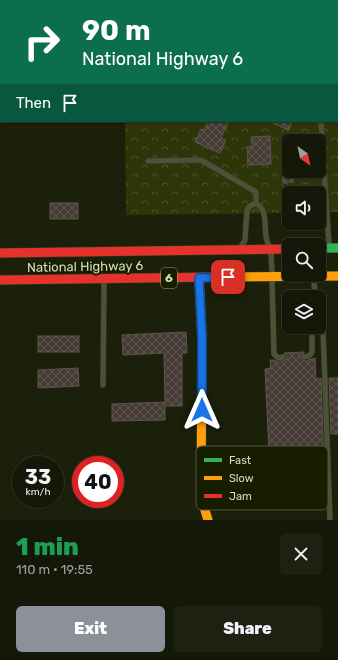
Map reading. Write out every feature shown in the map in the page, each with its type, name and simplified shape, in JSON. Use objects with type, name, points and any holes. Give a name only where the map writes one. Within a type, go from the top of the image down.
[{"type":"main road","name":"National Highway 6","points":[[0,253],[282,249]]},
{"type":"main road","name":"National Highway 6","points":[[326,276],[338,276]]},
{"type":"main road","name":"National Highway 6","points":[[0,280],[282,277]]},
{"type":"main road","points":[[199,278],[202,338],[201,446]]},
{"type":"main road","points":[[205,510],[208,520]]},
{"type":"lane","points":[[321,122],[334,248]]},
{"type":"lane","points":[[148,161],[201,160],[256,192],[256,203]]},
{"type":"lane","points":[[256,203],[261,206],[264,211],[266,241],[271,249],[274,354],[278,358],[282,357]]},
{"type":"lane","points":[[240,249],[245,240],[247,210],[250,206],[256,203]]},
{"type":"lane","points":[[103,385],[104,279]]},
{"type":"lane","points":[[304,356],[309,356],[312,352],[312,334]]},
{"type":"lane","points":[[323,334],[327,446]]},
{"type":"lane","points":[[328,465],[330,520]]},
{"type":"green space","points":[[125,122],[338,122],[338,212],[326,212],[326,186],[282,186],[282,213],[126,215]]},
{"type":"building","points":[[208,122],[229,122],[221,138],[226,140],[220,153],[195,142],[201,129],[204,130]]},
{"type":"building","points":[[270,122],[292,122],[289,130]]},
{"type":"building","points":[[270,136],[271,164],[248,165],[247,147],[252,147],[251,137]]},
{"type":"building","points":[[283,178],[293,178],[293,182],[283,182]]},
{"type":"building","points":[[50,203],[78,203],[78,219],[50,219]]},
{"type":"building","points":[[186,332],[187,353],[182,353],[182,406],[165,406],[165,420],[112,421],[112,404],[165,402],[164,353],[123,355],[122,335]]},
{"type":"building","points":[[38,336],[79,336],[79,352],[38,352]]},
{"type":"building","points":[[304,352],[300,355],[301,359],[305,361],[315,358],[316,379],[321,378],[323,446],[269,446],[265,369],[271,368],[270,360],[278,362],[285,360],[287,356],[284,353]]},
{"type":"building","points":[[78,368],[79,386],[38,388],[38,370]]},
{"type":"building","points":[[329,378],[338,378],[338,434],[331,434]]},
{"type":"traffic: fast","points":[[326,248],[338,248]]},
{"type":"traffic: slow","points":[[217,277],[338,276]]},
{"type":"traffic: slow","points":[[199,278],[202,338],[201,446]]},
{"type":"traffic: slow","points":[[205,510],[208,520]]},
{"type":"traffic: jam","points":[[0,253],[282,249]]},
{"type":"traffic: jam","points":[[0,280],[217,277]]},
{"type":"route","points":[[202,410],[202,338],[199,278],[228,277]]}]
